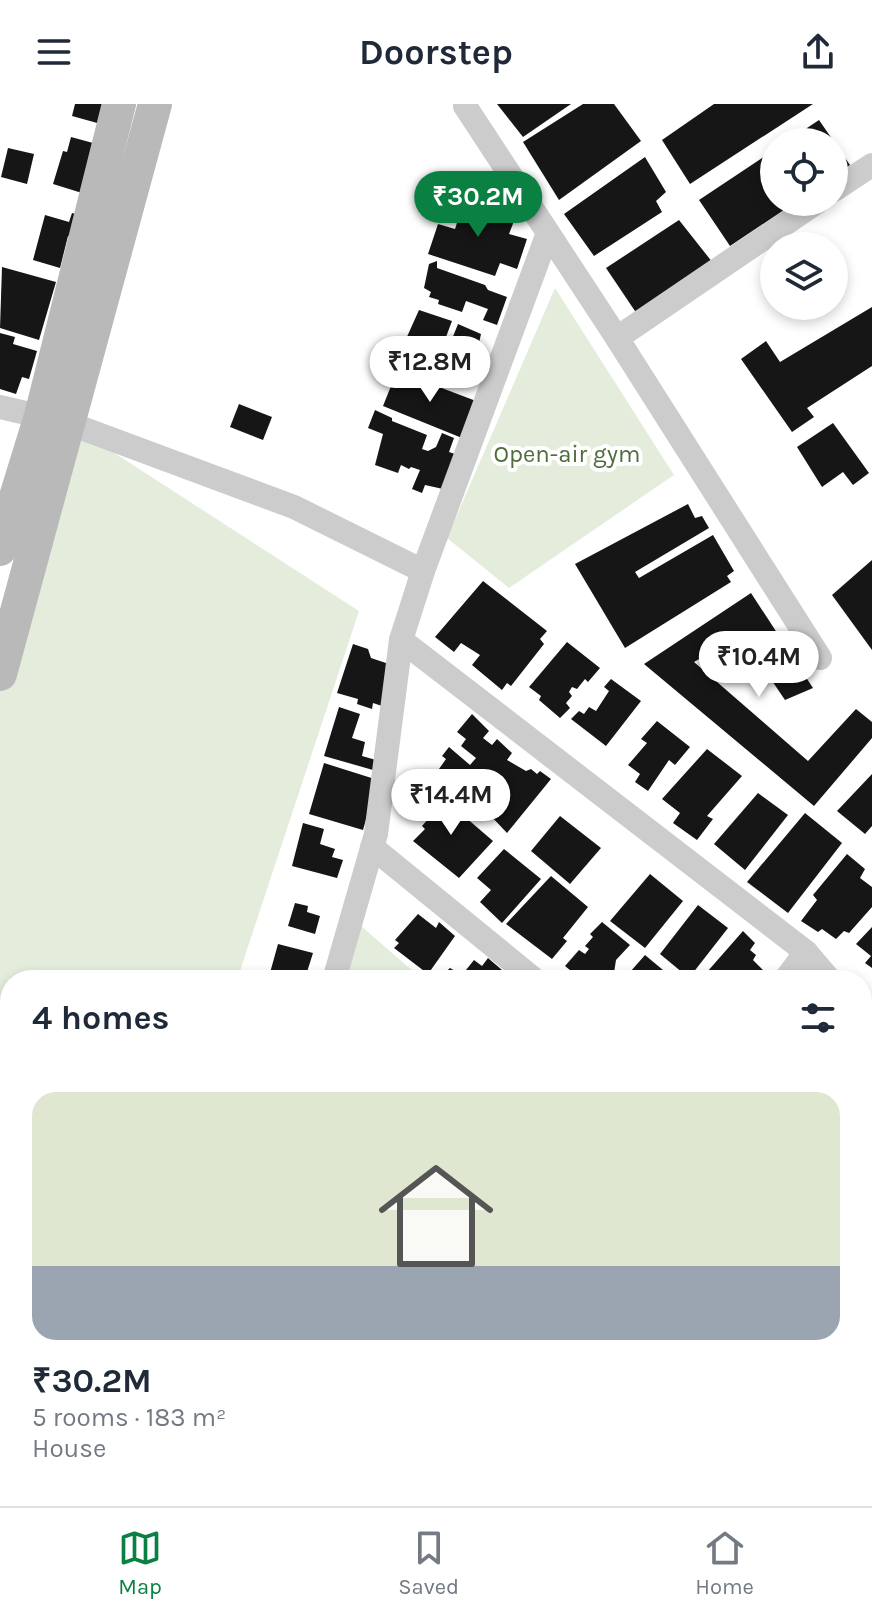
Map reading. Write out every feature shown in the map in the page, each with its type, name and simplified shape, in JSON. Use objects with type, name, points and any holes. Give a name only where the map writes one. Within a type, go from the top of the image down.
[{"type":"street","points":[[0,674],[119,104]]},
{"type":"street","points":[[0,549],[54,419],[155,104]]},
{"type":"street","points":[[465,106],[820,658]]},
{"type":"street","points":[[848,181],[872,165]]},
{"type":"street","points":[[617,338],[796,216]]},
{"type":"street","points":[[337,970],[372,847],[401,640],[423,571],[548,233]]},
{"type":"street","points":[[0,407],[54,419],[294,507],[423,571]]},
{"type":"street","points":[[401,640],[806,952],[821,970]]},
{"type":"street","points":[[372,847],[523,970]]},
{"type":"street","points":[[792,970],[806,952]]},
{"type":"green space","name":"Open-air gym","points":[[555,288],[674,475],[509,588],[447,538]]},
{"type":"green space","points":[[68,423],[359,611],[240,970],[0,970],[0,674]]},
{"type":"green space","points":[[352,918],[412,970],[337,970]]},
{"type":"building","points":[[75,104],[114,104],[108,126],[72,116]]},
{"type":"building","points":[[497,104],[571,104],[523,137]]},
{"type":"building","points":[[583,104],[614,104],[641,141],[559,200],[523,142]]},
{"type":"building","points":[[714,104],[813,104],[776,128],[760,128],[760,138],[690,184],[662,140]]},
{"type":"building","points":[[819,120],[825,128],[807,128]]},
{"type":"building","points":[[71,137],[93,143],[82,193],[53,184],[63,151],[67,152]]},
{"type":"building","points":[[8,148],[34,154],[27,184],[1,177]]},
{"type":"building","points":[[645,157],[666,192],[656,201],[662,212],[594,256],[564,214]]},
{"type":"building","points":[[760,159],[760,216],[775,216],[730,246],[699,200]]},
{"type":"building","points":[[468,189],[484,194],[478,209],[514,221],[509,234],[527,239],[517,269],[500,263],[495,276],[428,254],[438,224],[455,229]]},
{"type":"building","points":[[72,213],[88,217],[82,240],[68,236],[60,268],[33,260],[45,215],[69,222]]},
{"type":"building","points":[[679,220],[713,263],[639,317],[606,268]]},
{"type":"building","points":[[437,261],[437,268],[485,285],[488,290],[507,297],[497,325],[483,320],[488,309],[466,301],[462,312],[438,304],[439,300],[429,297],[431,292],[424,288],[429,264]]},
{"type":"building","points":[[2,267],[56,282],[39,340],[0,328]]},
{"type":"building","points":[[872,307],[872,366],[807,408],[814,417],[792,432],[741,359],[766,341],[780,362]]},
{"type":"building","points":[[419,310],[452,321],[446,337],[452,339],[458,324],[481,334],[474,365],[469,363],[465,374],[443,365],[447,355],[439,352],[435,360],[416,353],[420,344],[406,339]]},
{"type":"building","points":[[0,333],[15,337],[13,344],[37,351],[29,379],[22,377],[16,394],[0,389]]},
{"type":"building","points":[[397,371],[476,401],[462,438],[383,406]]},
{"type":"building","points":[[239,404],[272,417],[263,440],[230,427]]},
{"type":"building","points":[[375,410],[392,418],[392,421],[427,435],[422,449],[428,451],[436,447],[442,433],[454,438],[449,452],[455,454],[443,489],[425,485],[422,493],[412,489],[420,470],[401,465],[398,473],[375,465],[383,434],[368,428]]},
{"type":"building","points":[[833,423],[869,473],[853,485],[843,472],[822,487],[797,447]]},
{"type":"building","points":[[688,504],[695,518],[702,516],[709,528],[635,572],[639,578],[713,535],[734,571],[727,576],[731,582],[625,648],[575,564]]},
{"type":"building","points":[[872,560],[872,650],[832,595]]},
{"type":"building","points":[[483,581],[547,631],[540,639],[544,644],[511,686],[507,683],[502,690],[472,665],[480,655],[461,643],[454,652],[435,637]]},
{"type":"building","points":[[751,593],[813,688],[785,700],[741,635],[694,662],[808,761],[856,709],[872,722],[872,738],[814,806],[644,664]]},
{"type":"building","points":[[567,642],[600,668],[588,682],[585,679],[577,689],[572,687],[569,692],[572,696],[566,703],[570,708],[560,718],[529,687]]},
{"type":"building","points":[[353,644],[368,649],[371,658],[392,665],[385,707],[373,703],[372,709],[357,704],[358,699],[337,693]]},
{"type":"building","points":[[611,679],[641,701],[606,746],[571,719],[579,711],[584,714],[589,707],[596,711],[609,691],[604,687]]},
{"type":"building","points":[[339,707],[360,714],[352,738],[365,742],[362,756],[376,760],[373,770],[324,756]]},
{"type":"building","points":[[472,714],[489,731],[483,738],[492,745],[497,739],[512,753],[507,760],[526,771],[531,769],[537,774],[540,771],[551,779],[507,833],[489,814],[493,810],[439,769],[446,759],[442,756],[449,747],[470,765],[476,758],[461,746],[466,739],[457,732]]},
{"type":"building","points":[[657,721],[690,747],[675,765],[669,760],[648,791],[635,782],[640,774],[628,765],[647,743],[641,739]]},
{"type":"building","points":[[707,749],[742,776],[707,816],[713,819],[697,840],[673,823],[680,813],[662,799]]},
{"type":"building","points":[[324,763],[381,781],[373,795],[363,830],[309,814]]},
{"type":"building","points":[[872,774],[872,826],[865,834],[837,811]]},
{"type":"building","points":[[436,792],[493,841],[459,878],[413,841],[425,829],[422,826],[429,818],[425,814],[432,806],[428,802]]},
{"type":"building","points":[[758,793],[788,815],[745,870],[714,844]]},
{"type":"building","points":[[805,813],[842,843],[788,913],[747,882]]},
{"type":"building","points":[[560,816],[601,848],[570,884],[531,851]]},
{"type":"building","points":[[303,823],[324,829],[320,844],[335,849],[332,857],[343,860],[337,878],[292,866]]},
{"type":"building","points":[[504,849],[541,879],[502,923],[480,902],[491,890],[477,878]]},
{"type":"building","points":[[847,854],[865,869],[860,878],[872,887],[872,907],[849,933],[844,931],[836,939],[822,929],[818,932],[801,921],[817,900],[813,895]]},
{"type":"building","points":[[650,874],[683,901],[645,948],[610,921]]},
{"type":"building","points":[[551,876],[588,907],[563,938],[567,941],[552,959],[506,924]]},
{"type":"building","points":[[295,903],[308,906],[307,912],[320,916],[315,934],[288,926]]},
{"type":"building","points":[[698,905],[728,928],[695,970],[679,970],[660,954]]},
{"type":"building","points":[[418,914],[436,928],[439,922],[455,936],[431,970],[423,970],[394,948],[399,943],[395,940]]},
{"type":"building","points":[[602,922],[630,945],[616,960],[614,970],[570,970],[565,966],[579,950],[585,954],[589,949],[585,946],[593,937],[590,934]]},
{"type":"building","points":[[872,927],[872,968],[865,963],[871,956],[856,944]]},
{"type":"building","points":[[743,931],[755,943],[750,950],[756,955],[753,960],[763,970],[709,970]]},
{"type":"building","points":[[278,944],[313,953],[308,970],[271,970]]},
{"type":"building","points":[[645,955],[663,970],[632,970]]},
{"type":"building","points":[[488,958],[502,970],[466,970],[474,960],[482,966]]}]
